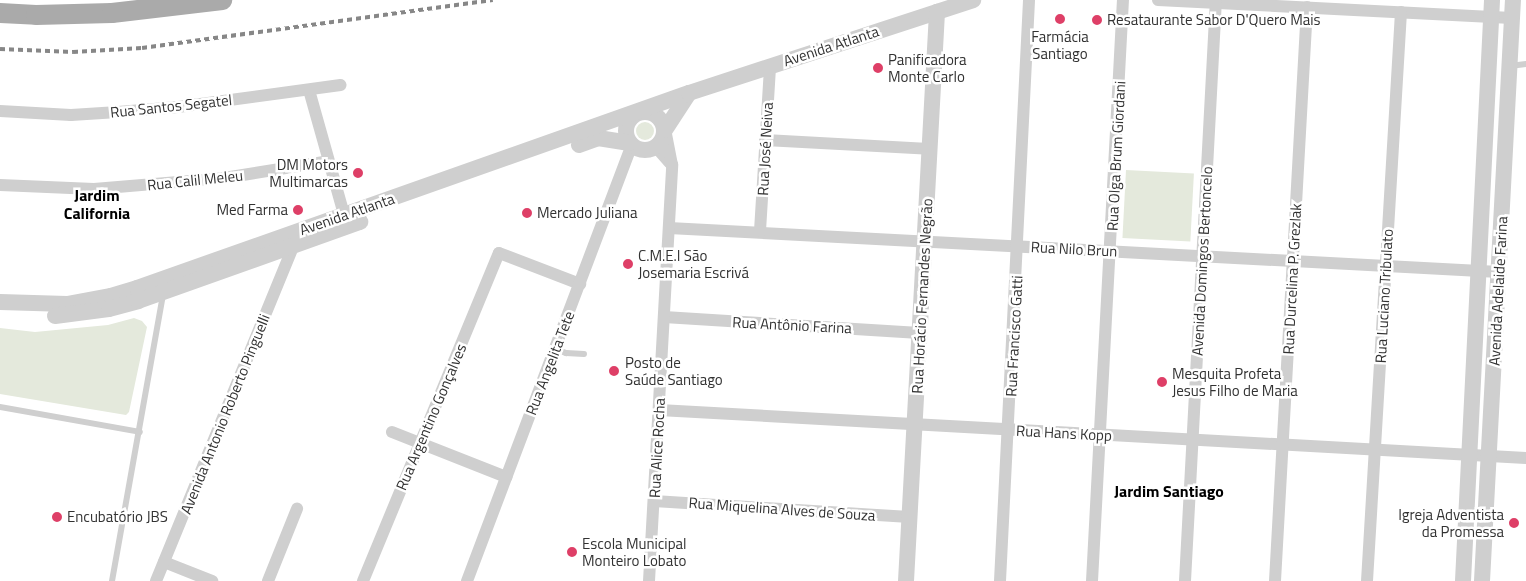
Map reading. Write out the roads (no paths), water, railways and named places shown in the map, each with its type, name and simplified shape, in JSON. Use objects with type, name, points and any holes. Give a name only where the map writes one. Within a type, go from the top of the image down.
[{"type":"main road","points":[[0,13],[45,15],[104,13],[222,0]]},
{"type":"street","name":"Avenida Atlanta","points":[[0,313],[54,316],[110,309],[164,286],[426,192],[689,93],[973,0]]},
{"type":"street","name":"Rua Francisco Gatti","points":[[1000,581],[1029,0]]},
{"type":"street","name":"Rua Olga Brum Giordani","points":[[1092,581],[1123,0]]},
{"type":"street","points":[[1158,0],[1216,1],[1512,18]]},
{"type":"street","name":"Avenida Adelaide Farina","points":[[1462,581],[1492,0]]},
{"type":"street","name":"Avenida Adelaide Farina","points":[[1482,581],[1513,0]]},
{"type":"street","name":"Avenida Domingos Bertoncelo","points":[[1185,581],[1216,1]]},
{"type":"street","name":"Rua Durcelina P. Grezlak","points":[[1275,581],[1307,7]]},
{"type":"street","name":"Rua Horácio Fernandes Negrão","points":[[906,581],[937,12]]},
{"type":"street","name":"Rua Luciano Tribulato","points":[[1367,581],[1401,12]]},
{"type":"street","name":"Rua José Neiva","points":[[760,231],[770,66]]},
{"type":"street","name":"Rua Santos Segatel","points":[[0,111],[71,115],[118,112],[178,107],[342,85]]},
{"type":"street","points":[[309,90],[346,221]]},
{"type":"street","points":[[665,130],[689,93]]},
{"type":"street","points":[[644,111],[656,114],[664,124],[665,130],[664,137],[656,147],[644,150],[631,144],[626,132],[629,120],[644,111]]},
{"type":"street","name":"Rua Alice Rocha","points":[[649,581],[672,165],[665,130]]},
{"type":"street","name":"Avenida Atlanta","points":[[426,192],[598,138],[631,144]]},
{"type":"street","points":[[765,140],[929,149]]},
{"type":"street","name":"Rua Angelita Tete","points":[[466,581],[580,284],[631,144]]},
{"type":"street","points":[[656,147],[672,165]]},
{"type":"street","name":"Rua Calil Meleu","points":[[0,185],[94,189],[224,178],[330,161]]},
{"type":"street","name":"Rua Nilo Brun","points":[[669,228],[760,231],[1111,252],[1499,272]]},
{"type":"street","name":"Avenida Antonio Roberto Pinguelli","points":[[156,581],[291,241]]},
{"type":"street","name":"Rua Argentino Gonçalves","points":[[363,581],[499,253],[580,284]]},
{"type":"street","name":"Avenida Atlanta","points":[[0,302],[44,305],[81,302],[164,286]]},
{"type":"street","name":"Rua Antônio Farina","points":[[664,317],[920,333]]},
{"type":"street","name":"Rua Hans Kopp","points":[[659,410],[1526,458]]},
{"type":"street","points":[[392,432],[506,477]]},
{"type":"street","name":"Rua Miquelina Alves de Souza","points":[[654,501],[910,517]]},
{"type":"street","points":[[268,581],[297,509]]},
{"type":"street","points":[[164,562],[212,581]]},
{"type":"lane","points":[[1509,66],[1526,64]]},
{"type":"lane","points":[[112,581],[140,432],[164,286]]},
{"type":"lane","points":[[555,349],[566,353],[584,354]]},
{"type":"lane","points":[[0,407],[140,432]]},
{"type":"railway","points":[[0,49],[73,52],[142,48],[493,0]]},
{"type":"place","name":"Farmácia Santiago","points":[[1060,19]]},
{"type":"place","name":"Resataurante Sabor D'Quero Mais","points":[[1097,20]]},
{"type":"place","name":"Panificadora Monte Carlo","points":[[878,68]]},
{"type":"place","name":"DM Motors Multimarcas","points":[[358,173]]},
{"type":"place","name":"Med Farma","points":[[298,210]]},
{"type":"place","name":"Mercado Juliana","points":[[527,213]]},
{"type":"place","name":"C.M.E.I São Josemaria Escrivá","points":[[628,264]]},
{"type":"place","name":"Posto de Saúde Santiago","points":[[614,371]]},
{"type":"place","name":"Mesquita Profeta Jesus Filho de Maria","points":[[1162,382]]},
{"type":"place","name":"Encubatório JBS","points":[[57,517]]},
{"type":"place","name":"Igreja Adventista da Promessa","points":[[1514,523]]},
{"type":"place","name":"Escola Municipal Monteiro Lobato","points":[[572,552]]},
{"type":"district","name":"Jardim California","points":[[97,204]]},
{"type":"district","name":"Jardim Santiago","points":[[1169,491]]}]
